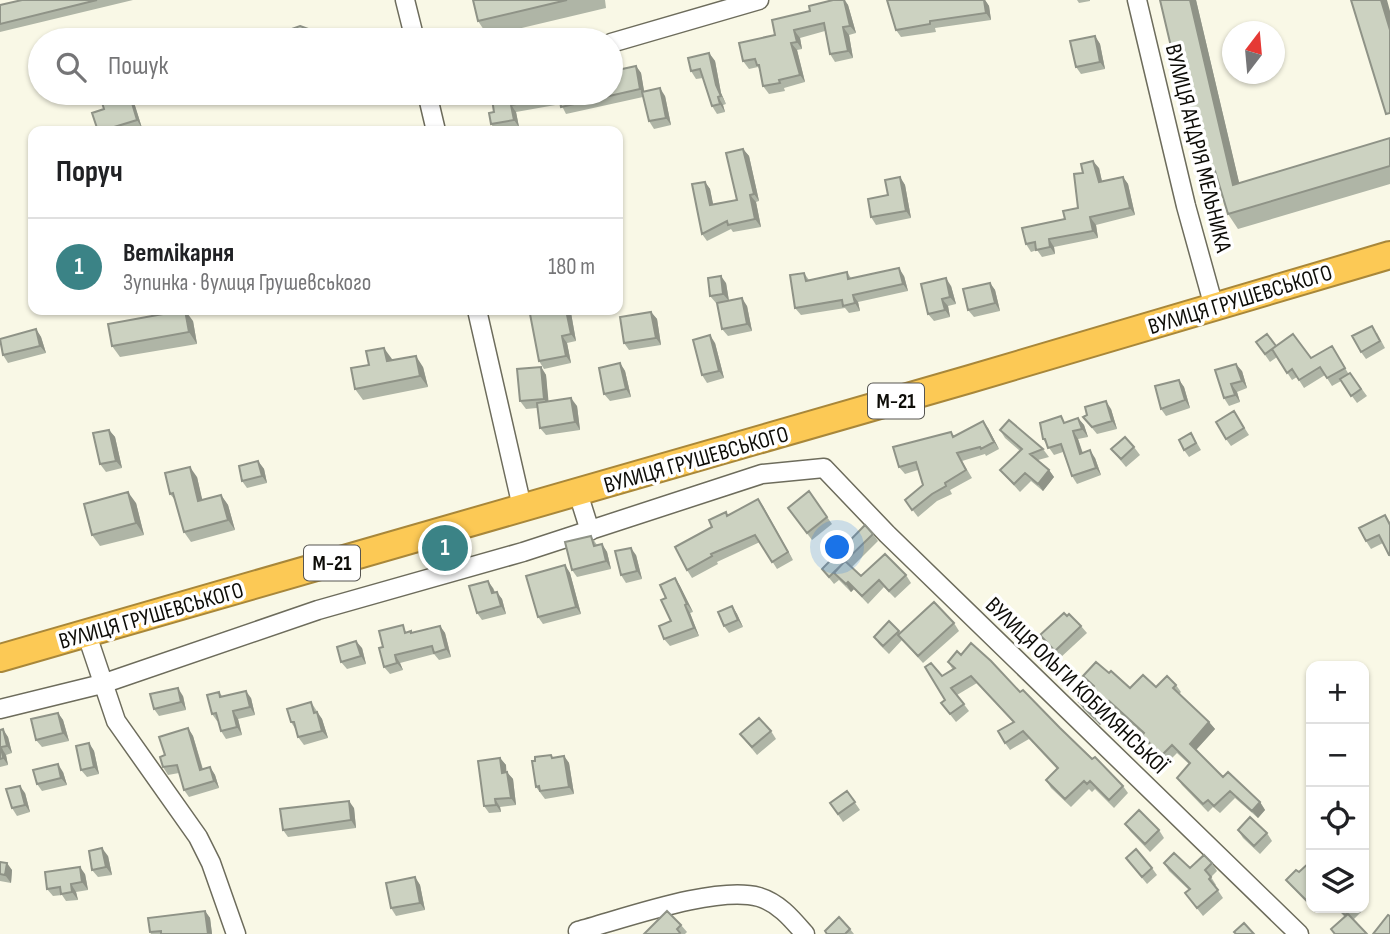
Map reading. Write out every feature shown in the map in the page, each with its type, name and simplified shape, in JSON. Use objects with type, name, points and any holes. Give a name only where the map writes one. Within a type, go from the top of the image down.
[{"type":"highway","name":"ВУЛИЦЯ ГРУШЕВСЬКОГО","points":[[0,658],[578,493],[1390,255]]},
{"type":"street","points":[[405,0],[412,28]]},
{"type":"street","points":[[623,40],[759,0]]},
{"type":"street","name":"ВУЛИЦЯ АНДРІЯ МЕЛЬНИКА","points":[[1137,0],[1186,206],[1214,307]]},
{"type":"street","points":[[431,105],[435,126]]},
{"type":"street","points":[[478,315],[522,507]]},
{"type":"street","name":"ВУЛИЦЯ ОЛЬГИ КОБИЛЯНСЬКОЇ","points":[[590,531],[762,474],[824,468],[896,544],[1299,934]]},
{"type":"street","points":[[0,709],[102,684],[318,610],[590,531],[578,493]]},
{"type":"street","points":[[87,635],[116,722],[198,838],[211,863],[236,934]]},
{"type":"street","points":[[576,933],[691,901],[728,894],[760,897],[774,904],[805,934]]},
{"type":"building","points":[[22,0],[97,0],[0,24],[0,5]]},
{"type":"building","points":[[473,0],[567,0],[478,21]]},
{"type":"building","points":[[844,0],[850,26],[843,27],[848,51],[830,54],[824,23],[794,30],[797,42],[791,43],[800,75],[763,86],[759,65],[755,59],[743,61],[739,43],[775,35],[772,20],[810,11],[809,6]]},
{"type":"building","points":[[887,0],[984,0],[986,13],[930,21],[930,24],[896,30]]},
{"type":"building","points":[[1160,0],[1190,0],[1233,185],[1390,138],[1390,166],[1228,214],[1215,171],[1201,174]]},
{"type":"building","points":[[1351,0],[1381,0],[1390,30],[1390,113],[1386,114]]},
{"type":"building","points":[[1095,36],[1100,62],[1076,67],[1070,41]]},
{"type":"building","points":[[709,53],[721,96],[718,97],[720,104],[712,106],[700,69],[691,71],[688,58]]},
{"type":"building","points":[[636,66],[640,89],[623,93],[623,69]]},
{"type":"building","points":[[660,88],[666,118],[649,121],[642,92]]},
{"type":"building","points":[[103,105],[133,105],[137,120],[117,126],[96,126],[92,113],[104,109]]},
{"type":"building","points":[[493,105],[511,105],[514,120],[491,124],[489,113],[494,112]]},
{"type":"building","points":[[743,149],[754,194],[750,195],[755,219],[728,225],[727,221],[702,234],[692,184],[705,182],[710,205],[737,200],[726,153]]},
{"type":"building","points":[[1093,161],[1099,182],[1123,177],[1130,208],[1090,217],[1093,231],[1049,239],[1050,247],[1036,250],[1035,242],[1026,244],[1022,228],[1065,219],[1063,211],[1078,208],[1074,174],[1083,173],[1081,164]]},
{"type":"building","points":[[900,177],[906,211],[871,217],[868,199],[888,195],[885,180]]},
{"type":"building","points":[[899,268],[903,284],[853,295],[855,303],[843,306],[842,300],[795,308],[790,275],[804,273],[806,281],[847,272],[848,279]]},
{"type":"building","points":[[721,276],[723,294],[710,296],[708,278]]},
{"type":"building","points":[[946,278],[950,297],[942,299],[945,310],[928,314],[921,284]]},
{"type":"building","points":[[990,283],[995,303],[968,310],[963,289]]},
{"type":"building","points":[[742,298],[747,324],[722,329],[717,303]]},
{"type":"building","points":[[651,312],[656,338],[624,343],[620,317]]},
{"type":"building","points":[[158,315],[186,315],[189,332],[112,346],[108,324]]},
{"type":"building","points":[[530,315],[567,315],[571,334],[562,336],[566,356],[539,361]]},
{"type":"building","points":[[1372,326],[1380,341],[1361,352],[1352,336]]},
{"type":"building","points":[[36,329],[40,346],[3,355],[0,339]]},
{"type":"building","points":[[1267,334],[1276,346],[1265,354],[1256,342]]},
{"type":"building","points":[[1293,334],[1311,358],[1332,346],[1345,368],[1327,378],[1320,367],[1299,380],[1292,369],[1287,373],[1272,349]]},
{"type":"building","points":[[710,335],[719,371],[702,375],[693,340]]},
{"type":"building","points":[[384,348],[387,361],[416,356],[420,376],[355,389],[351,368],[369,365],[366,351]]},
{"type":"building","points":[[620,363],[626,389],[604,394],[599,368]]},
{"type":"building","points":[[1236,364],[1242,381],[1231,384],[1235,395],[1224,398],[1215,370]]},
{"type":"building","points":[[541,367],[544,399],[520,401],[517,369]]},
{"type":"building","points":[[1350,373],[1361,389],[1351,396],[1340,379]]},
{"type":"building","points":[[1179,380],[1185,400],[1161,409],[1155,386]]},
{"type":"building","points":[[571,398],[575,422],[540,428],[537,403]]},
{"type":"building","points":[[1106,401],[1112,421],[1092,427],[1083,417],[1087,415],[1085,407]]},
{"type":"building","points":[[1234,411],[1244,428],[1226,439],[1216,422]]},
{"type":"building","points":[[1061,416],[1064,423],[1078,418],[1082,429],[1073,431],[1080,454],[1090,450],[1096,468],[1072,476],[1061,444],[1048,448],[1040,423]]},
{"type":"building","points":[[1009,420],[1043,449],[1030,454],[1049,470],[1038,484],[1025,473],[1014,484],[1000,470],[1022,449],[1000,430]]},
{"type":"building","points":[[983,421],[994,442],[981,449],[980,447],[957,453],[966,470],[912,510],[905,500],[923,485],[916,462],[899,467],[893,447],[951,432],[953,437]]},
{"type":"building","points":[[109,430],[116,461],[100,464],[93,433]]},
{"type":"building","points":[[1191,433],[1196,443],[1184,450],[1179,440]]},
{"type":"building","points":[[1125,437],[1134,447],[1121,459],[1111,449]]},
{"type":"building","points":[[258,461],[262,476],[242,481],[239,466]]},
{"type":"building","points":[[190,467],[198,501],[221,495],[228,520],[184,532],[165,473]]},
{"type":"building","points":[[809,491],[827,517],[807,533],[788,508]]},
{"type":"building","points":[[128,492],[136,523],[92,535],[84,504]]},
{"type":"building","points":[[758,499],[788,552],[772,562],[755,535],[711,554],[712,556],[687,570],[675,547],[712,527],[709,520],[726,512],[727,516]]},
{"type":"building","points":[[1385,515],[1390,525],[1390,555],[1379,535],[1366,541],[1359,528]]},
{"type":"building","points":[[865,525],[873,534],[829,577],[822,569]]},
{"type":"building","points":[[591,536],[594,546],[602,544],[606,561],[572,570],[565,542]]},
{"type":"building","points":[[631,548],[637,571],[621,575],[615,551]]},
{"type":"building","points":[[885,554],[906,575],[889,591],[879,580],[862,596],[834,573],[845,561],[861,576]]},
{"type":"building","points":[[565,565],[576,607],[538,617],[526,576]]},
{"type":"building","points":[[675,578],[694,628],[664,639],[659,626],[671,621],[661,600],[666,598],[660,585]]},
{"type":"building","points":[[488,581],[492,593],[497,592],[501,606],[477,613],[469,586]]},
{"type":"building","points":[[934,602],[954,623],[918,656],[898,635]]},
{"type":"building","points":[[732,606],[738,620],[724,626],[718,612]]},
{"type":"building","points":[[1064,613],[1067,616],[1069,614],[1081,626],[1055,651],[1040,635]]},
{"type":"building","points":[[889,621],[899,631],[883,646],[874,637]]},
{"type":"building","points":[[403,625],[405,633],[440,626],[446,649],[434,653],[432,646],[395,655],[397,663],[384,667],[379,648],[383,647],[379,631]]},
{"type":"building","points":[[356,641],[361,656],[341,662],[337,647]]},
{"type":"building","points":[[971,643],[1020,692],[1023,690],[1123,786],[1109,800],[1090,781],[1087,784],[1084,781],[1065,799],[1046,780],[1058,768],[1023,731],[1005,743],[998,731],[1014,722],[971,676],[951,688],[964,704],[950,714],[941,703],[945,700],[925,667],[931,663],[942,676],[955,668],[948,662],[957,651],[961,655]]},
{"type":"building","points":[[1096,662],[1130,688],[1143,675],[1156,687],[1167,676],[1176,685],[1173,688],[1209,722],[1190,744],[1223,777],[1228,772],[1260,802],[1252,811],[1230,791],[1214,806],[1208,800],[1203,804],[1177,778],[1190,763],[1172,745],[1162,755],[1142,736],[1144,733],[1109,701],[1094,717],[1079,702],[1094,686],[1083,676]]},
{"type":"building","points":[[178,688],[181,702],[154,709],[150,694]]},
{"type":"building","points":[[246,691],[250,707],[233,711],[237,727],[221,731],[216,713],[212,714],[207,695],[219,692],[220,697]]},
{"type":"building","points":[[311,702],[322,731],[298,737],[287,709]]},
{"type":"building","points":[[58,713],[63,733],[36,740],[31,719]]},
{"type":"building","points":[[759,718],[771,731],[752,747],[740,734]]},
{"type":"building","points":[[188,728],[200,770],[210,767],[214,781],[184,790],[177,765],[163,767],[160,757],[165,755],[159,737]]},
{"type":"building","points":[[3,729],[7,746],[1,747],[3,758],[0,759],[0,730]]},
{"type":"building","points":[[89,743],[94,767],[81,770],[76,746]]},
{"type":"building","points":[[551,755],[552,758],[564,756],[569,787],[540,791],[539,786],[536,787],[532,761],[535,761],[535,757]]},
{"type":"building","points":[[500,758],[502,773],[507,772],[511,798],[495,799],[496,805],[484,806],[478,761]]},
{"type":"building","points":[[58,764],[61,778],[37,784],[33,770]]},
{"type":"building","points":[[20,786],[25,805],[12,808],[6,789]]},
{"type":"building","points":[[847,791],[855,802],[838,814],[830,803]]},
{"type":"building","points":[[349,801],[351,820],[283,830],[280,809]]},
{"type":"building","points":[[1139,810],[1159,830],[1145,844],[1125,824]]},
{"type":"building","points":[[1250,817],[1267,833],[1254,846],[1238,830]]},
{"type":"building","points":[[102,848],[106,867],[92,870],[89,851]]},
{"type":"building","points":[[1136,849],[1152,868],[1142,877],[1126,858]]},
{"type":"building","points":[[1174,853],[1190,868],[1204,855],[1212,863],[1205,870],[1218,890],[1197,908],[1185,893],[1190,889],[1164,863]]},
{"type":"building","points":[[0,862],[7,863],[5,875],[0,874]]},
{"type":"building","points":[[1306,866],[1306,900],[1286,880],[1296,870],[1299,872]]},
{"type":"building","points":[[80,867],[82,882],[71,884],[72,892],[61,894],[60,887],[47,889],[45,872]]},
{"type":"building","points":[[415,877],[420,903],[391,908],[386,883]]},
{"type":"building","points":[[205,911],[208,934],[150,932],[148,918]]},
{"type":"building","points":[[667,911],[681,925],[677,929],[679,934],[644,934]]},
{"type":"building","points":[[1348,914],[1367,934],[1335,934],[1331,929]]},
{"type":"building","points":[[1388,915],[1390,934],[1373,934]]},
{"type":"building","points":[[839,917],[850,929],[845,934],[827,934],[825,931]]},
{"type":"building","points":[[1244,923],[1254,934],[1234,932]]},
{"type":"place","name":"Ветлікарня","points":[[445,548]]}]
